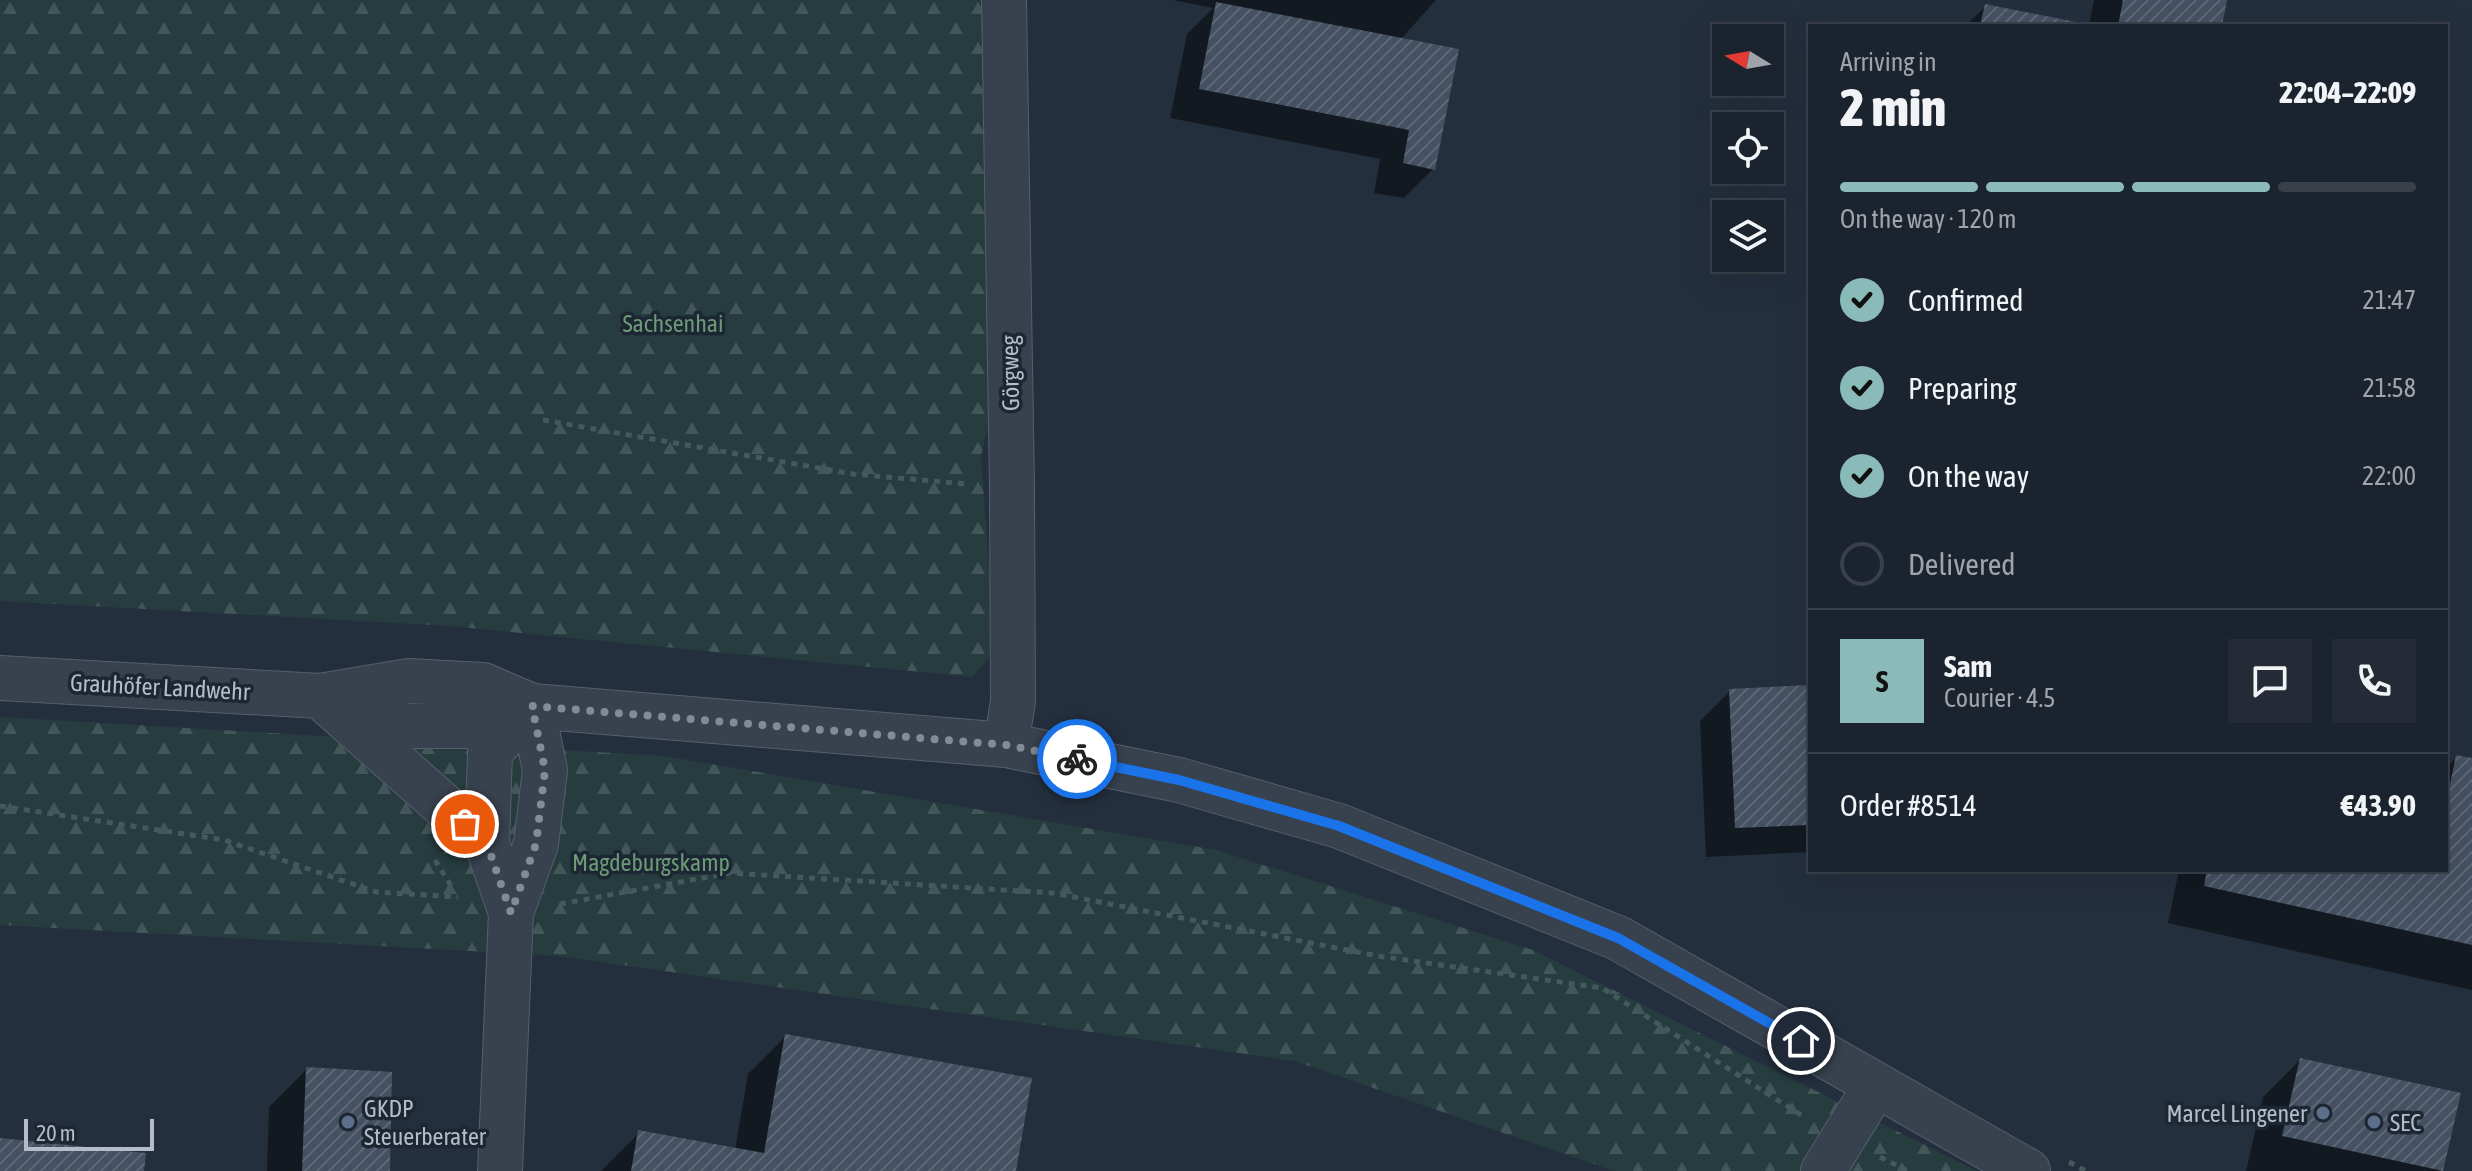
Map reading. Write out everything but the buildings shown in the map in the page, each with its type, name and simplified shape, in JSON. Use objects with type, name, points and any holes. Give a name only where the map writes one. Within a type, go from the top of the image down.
[{"type":"street","name":"Görgweg","points":[[1004,0],[1013,701],[1006,745]]},
{"type":"street","name":"Grauhöfer Landwehr","points":[[0,678],[320,696],[409,681],[483,685],[532,706],[1006,745],[1179,780],[1339,826],[1618,938],[2028,1171]]},
{"type":"street","points":[[320,696],[487,844]]},
{"type":"street","points":[[511,913],[487,844],[490,752],[532,706]]},
{"type":"street","points":[[500,1171],[511,913],[536,844],[545,770],[532,706]]},
{"type":"street","points":[[1834,1155],[1876,1085]]},
{"type":"path","points":[[543,420],[853,474],[1012,487]]},
{"type":"path","points":[[0,806],[224,840],[376,892],[459,897]]},
{"type":"path","points":[[511,913],[730,873],[1053,893],[1378,956],[1602,988],[1816,1125],[1834,1155],[1908,1171]]},
{"type":"green space","name":"Sachsenhai","points":[[0,0],[996,0],[992,410],[981,456],[993,621],[989,658],[972,677],[450,626],[0,601]]},
{"type":"green space","name":"Magdeburgskamp","points":[[0,717],[664,756],[1216,850],[1533,950],[1977,1171],[1614,1171],[1295,1061],[559,956],[0,925]]},
{"type":"way so far","points":[[465,824],[487,844],[511,913],[536,844],[545,770],[532,706],[1006,745],[1077,759]]},
{"type":"place","name":"Marcel Lingener","points":[[2323,1113]]},
{"type":"place","name":"GKDP Steuerberater","points":[[348,1122]]},
{"type":"place","name":"SEC","points":[[2374,1122]]},
{"type":"route","points":[[1077,759],[1179,780],[1339,826],[1618,938],[1801,1041]]}]
